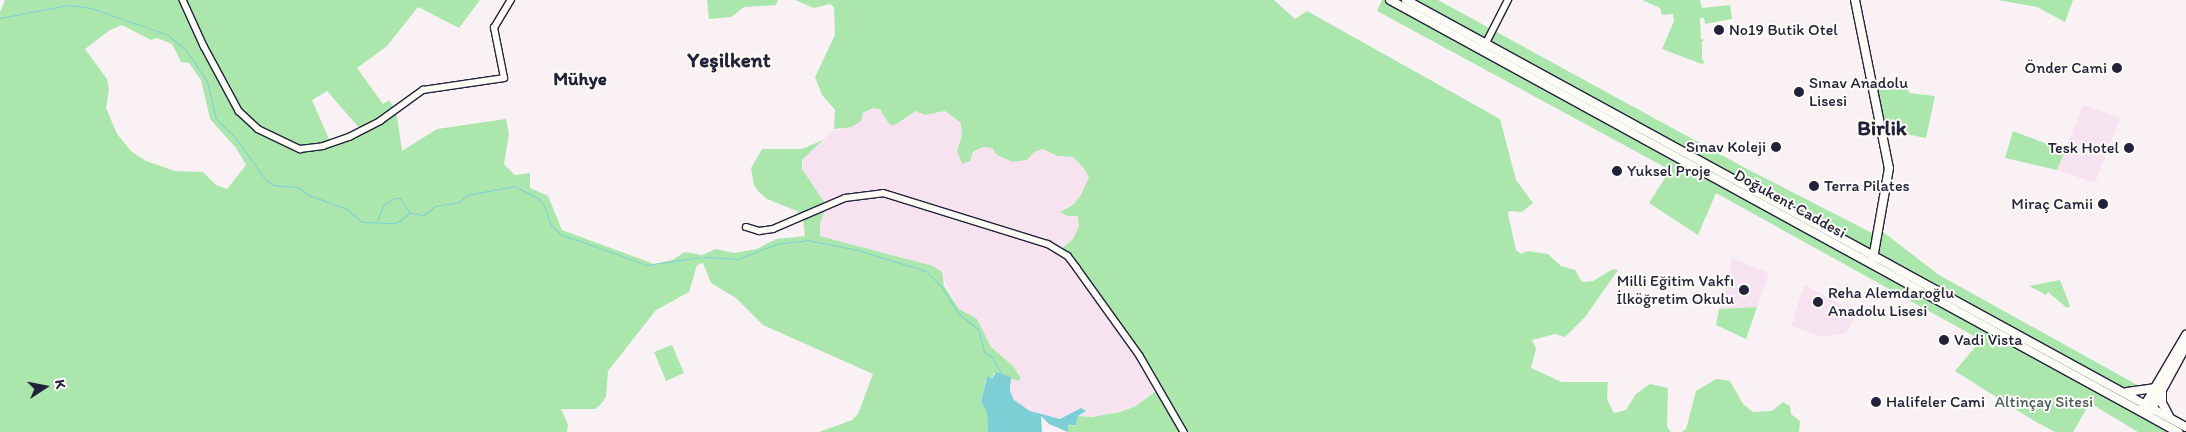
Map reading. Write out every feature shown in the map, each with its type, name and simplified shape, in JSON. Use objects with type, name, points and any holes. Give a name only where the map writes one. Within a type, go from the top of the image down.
[{"type":"main road","name":"Doğukent Caddesi","points":[[1390,0],[1872,266],[2178,432]]},
{"type":"main road","name":"Doğukent Caddesi","points":[[1406,0],[1486,42],[2186,427]]},
{"type":"main road","points":[[1855,0],[1889,168],[1872,266]]},
{"type":"main road","points":[[2170,418],[2158,389],[2186,334]]},
{"type":"main road","points":[[2145,414],[2158,389],[2186,346]]},
{"type":"main road","points":[[2120,390],[2136,393],[2158,389]]},
{"type":"street","points":[[184,0],[207,52],[239,111],[258,130],[300,148],[323,146],[349,137],[380,121],[423,90],[504,78],[494,28],[511,0]]},
{"type":"street","points":[[1482,50],[1508,0]]},
{"type":"street","points":[[746,227],[773,230],[845,198],[883,193],[1048,244],[1068,256],[1077,268],[1140,356],[1184,432]]},
{"type":"shaded area","points":[[2083,105],[2120,118],[2095,183],[2057,170]]},
{"type":"shaded area","points":[[873,108],[880,109],[889,124],[893,125],[917,111],[925,115],[945,111],[961,123],[962,135],[959,141],[970,159],[973,153],[983,147],[992,148],[1007,160],[1027,160],[1034,152],[1043,149],[1057,156],[1073,157],[1083,167],[1089,177],[1081,195],[1074,204],[1062,208],[1079,216],[1079,226],[1073,239],[1061,250],[1160,388],[1136,406],[1101,416],[1078,416],[1084,412],[1083,408],[1060,419],[1030,411],[1014,400],[1011,393],[1011,377],[1021,375],[991,347],[977,319],[959,309],[944,280],[909,259],[820,236],[820,223],[827,206],[802,169],[804,154],[815,148],[834,129],[839,130]]},
{"type":"shaded area","name":"Milli Eğitim Vakfı İlköğretim Okulu","points":[[1732,258],[1769,273],[1757,307],[1719,309]]},
{"type":"shaded area","name":"Reha Alemdaroğlu Anadolu Lisesi","points":[[1804,285],[1857,313],[1846,333],[1823,337],[1791,326]]},
{"type":"green space","points":[[5,0],[480,0],[459,28],[418,7],[387,46],[357,68],[383,104],[389,100],[396,110],[402,151],[437,129],[506,119],[509,134],[504,164],[515,175],[530,173],[530,188],[548,196],[562,230],[654,264],[672,260],[685,252],[702,255],[716,249],[734,253],[757,249],[776,239],[805,236],[803,218],[797,211],[767,199],[759,192],[754,185],[751,168],[762,149],[802,149],[823,140],[802,160],[802,169],[827,206],[820,223],[820,236],[933,266],[942,272],[944,286],[959,309],[977,319],[991,347],[1013,366],[1021,378],[1018,381],[994,373],[992,379],[986,378],[981,402],[987,413],[988,432],[819,432],[852,420],[858,414],[873,374],[763,325],[736,298],[711,283],[703,263],[697,265],[689,292],[656,310],[608,371],[606,397],[601,404],[595,409],[561,409],[568,425],[567,432],[0,432],[0,12]],"holes":[[[122,25],[151,40],[157,38],[172,44],[181,62],[189,63],[201,80],[210,119],[236,148],[246,165],[227,189],[216,185],[203,172],[175,171],[146,161],[132,152],[117,134],[106,108],[109,90],[107,79],[85,49],[110,30]],[[327,91],[361,130],[331,144],[312,100]]]},
{"type":"green space","points":[[707,0],[778,0],[776,5],[744,7],[731,17],[709,19]]},
{"type":"green space","points":[[795,0],[1274,0],[1295,19],[1307,11],[1500,119],[1516,180],[1533,203],[1522,212],[1509,211],[1508,214],[1516,250],[1521,254],[1528,251],[1548,254],[1561,266],[1575,270],[1582,282],[1593,281],[1613,269],[1618,270],[1585,317],[1565,337],[1555,334],[1532,340],[1536,349],[1531,368],[1562,382],[1608,382],[1607,399],[1614,413],[1626,410],[1636,394],[1650,384],[1668,388],[1667,427],[1671,432],[1068,432],[1067,426],[1076,425],[1078,416],[1092,417],[1120,412],[1136,406],[1160,388],[1140,356],[1060,250],[1073,239],[1079,226],[1078,216],[1068,216],[1060,212],[1074,204],[1081,195],[1089,177],[1083,167],[1073,157],[1057,156],[1043,149],[1034,152],[1027,160],[1013,162],[997,155],[992,148],[983,147],[973,152],[970,161],[962,164],[957,151],[962,135],[961,123],[945,111],[925,115],[916,111],[893,126],[889,124],[880,109],[873,108],[863,113],[861,121],[852,127],[834,129],[835,110],[822,95],[815,77],[835,35],[834,7],[830,4],[814,8]]},
{"type":"green space","name":"Altinçay Sitesi","points":[[1382,0],[1390,0],[2177,432],[2138,432],[2090,403],[2073,432],[2055,432],[2036,422],[1955,371],[1981,340],[1716,193],[1698,235],[1649,203],[1670,170],[1377,11]]},
{"type":"green space","points":[[1407,0],[1438,0],[1749,170],[1876,235],[1878,228],[1939,275],[2148,391],[2131,393]]},
{"type":"green space","points":[[1642,0],[1700,0],[1702,8],[1730,5],[1732,19],[1705,24],[1704,18],[1700,18],[1701,39],[1705,40],[1702,41],[1702,60],[1705,61],[1702,64],[1662,49],[1674,21],[1673,14],[1662,15],[1660,8]]},
{"type":"green space","points":[[1998,0],[2073,0],[2065,22],[2037,7]]},
{"type":"green space","points":[[1908,85],[1909,93],[1935,96],[1926,138],[1880,129],[1872,90]]},
{"type":"green space","points":[[2013,131],[2065,151],[2057,170],[2005,158]]},
{"type":"green space","points":[[2060,280],[2070,306],[2067,308],[2048,292],[2046,295],[2029,286]]},
{"type":"green space","points":[[1757,307],[1746,339],[1716,325],[1719,309]]},
{"type":"green space","points":[[672,345],[684,373],[666,381],[654,352]]},
{"type":"green space","points":[[1716,379],[1730,381],[1743,404],[1753,412],[1772,411],[1783,402],[1790,406],[1791,414],[1800,421],[1799,432],[1681,432],[1686,429],[1696,391]]},
{"type":"water","points":[[996,372],[1011,377],[1010,391],[1014,400],[1030,411],[1060,419],[1081,408],[1086,411],[1078,416],[1076,425],[1068,425],[1068,432],[1049,424],[1041,416],[1042,432],[988,432],[987,413],[981,402],[987,376],[992,379]]},
{"type":"waterway","points":[[0,18],[68,5],[91,8],[168,35],[186,50],[207,81],[216,119],[234,136],[265,179],[273,185],[298,187],[309,195],[345,208],[362,222],[396,223],[410,213],[424,215],[435,206],[459,202],[467,195],[514,186],[538,198],[544,205],[551,225],[560,234],[647,265],[700,257]]},
{"type":"waterway","points":[[377,220],[384,204],[396,198],[400,198],[410,213]]},
{"type":"waterway","points":[[704,257],[737,259],[776,244],[807,240],[858,250],[926,271],[941,286],[958,313],[978,329],[984,352],[992,357],[1002,374]]},
{"type":"place","name":"No19 Butik Otel","points":[[1719,30]]},
{"type":"place","name":"Önder Cami","points":[[2117,68]]},
{"type":"place","name":"Sınav Anadolu Lisesi","points":[[1799,92]]},
{"type":"place","name":"Sınav Koleji","points":[[1776,147]]},
{"type":"place","name":"Tesk Hotel","points":[[2129,148]]},
{"type":"place","name":"Yuksel Proje","points":[[1617,171]]},
{"type":"place","name":"Terra Pilates","points":[[1814,186]]},
{"type":"place","name":"Miraç Camii","points":[[2103,204]]},
{"type":"place","name":"Milli Eğitim Vakfı İlköğretim Okulu","points":[[1744,290]]},
{"type":"place","name":"Reha Alemdaroğlu Anadolu Lisesi","points":[[1818,302]]},
{"type":"place","name":"Vadi Vista","points":[[1944,340]]},
{"type":"place","name":"Halifeler Cami","points":[[1876,402]]},
{"type":"district","name":"Yeşilkent","points":[[729,60]]},
{"type":"district","name":"Mühye","points":[[580,79]]},
{"type":"district","name":"Birlik","points":[[1882,128]]}]
